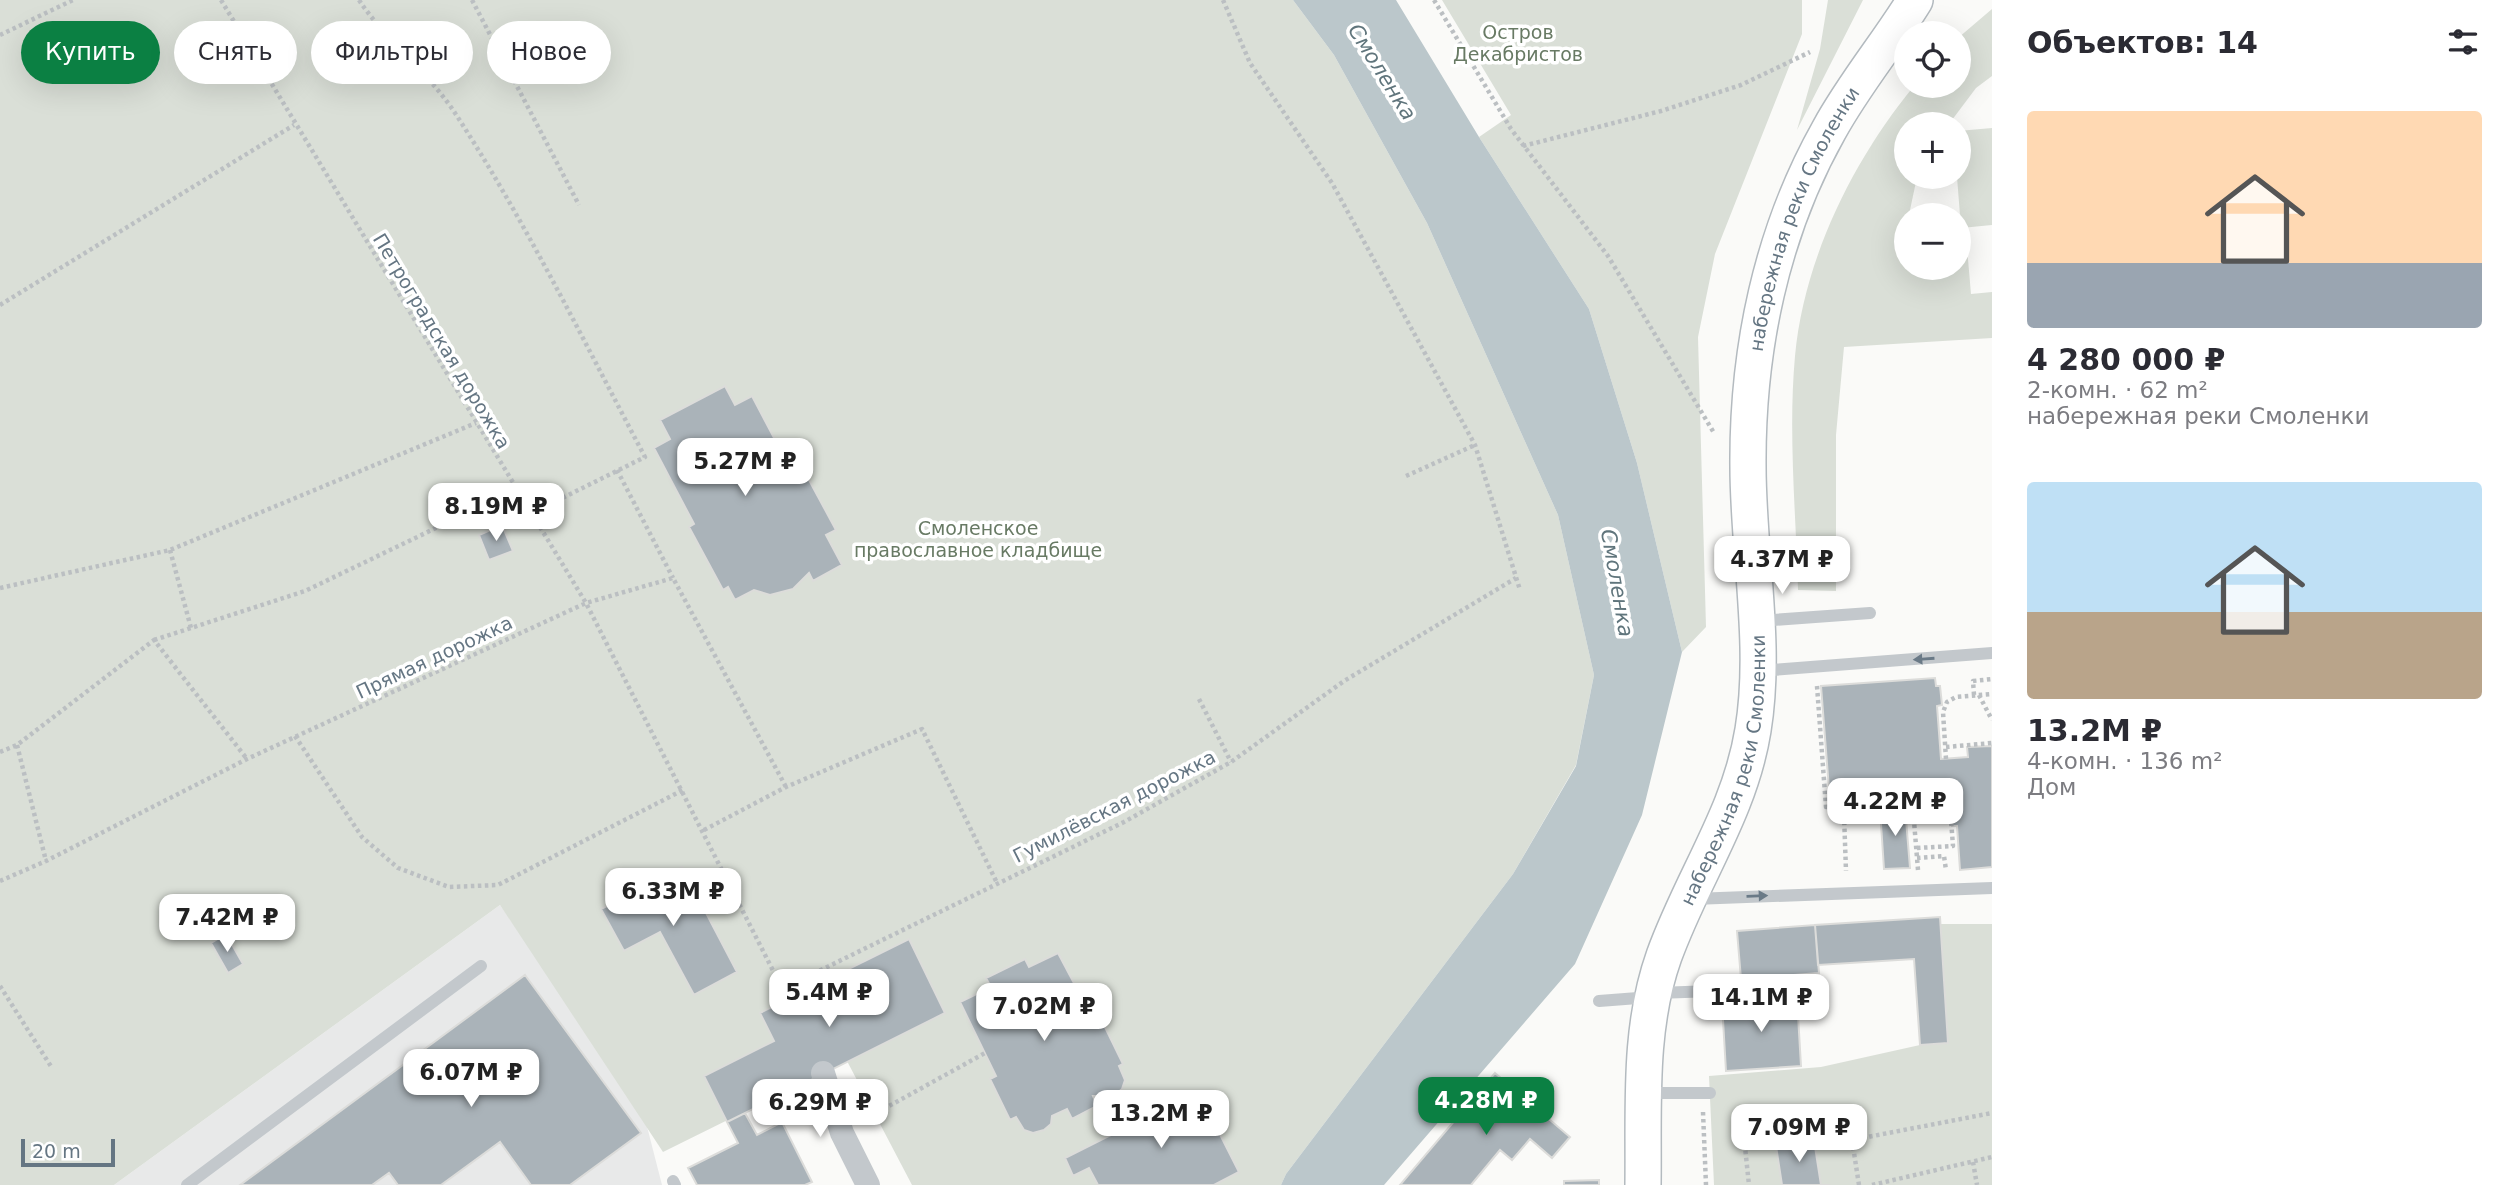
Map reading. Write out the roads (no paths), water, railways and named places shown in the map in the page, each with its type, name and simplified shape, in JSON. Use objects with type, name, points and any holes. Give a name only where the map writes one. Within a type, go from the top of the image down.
[{"type":"main road","name":"набережная реки Смоленки","points":[[1643,1185],[1646,1039],[1652,995],[1665,953],[1730,814],[1745,771],[1754,727],[1756,671],[1748,411],[1755,343],[1769,277],[1794,206],[1827,133],[1866,68],[1913,2]]},
{"type":"street","points":[[823,1073],[842,1133],[868,1185]]},
{"type":"lane","points":[[1755,622],[1870,613]]},
{"type":"lane","points":[[1756,671],[1992,653]]},
{"type":"lane","points":[[1689,899],[1992,888]]},
{"type":"lane","points":[[187,1185],[481,966]]},
{"type":"lane","points":[[1599,1001],[1741,990]]},
{"type":"lane","points":[[1644,1093],[1706,1093]]},
{"type":"water","name":"Смоленка","points":[[1293,0],[1396,0],[1479,137],[1589,309],[1637,463],[1682,652],[1642,815],[1575,964],[1384,1185],[1281,1185],[1286,1174],[1513,874],[1576,766],[1594,675],[1558,515],[1427,223],[1334,55]]},
{"type":"park label","name":"Остров Декабристов","points":[[1518,43]]},
{"type":"park label","name":"Смоленское православное кладбище","points":[[978,539]]}]
